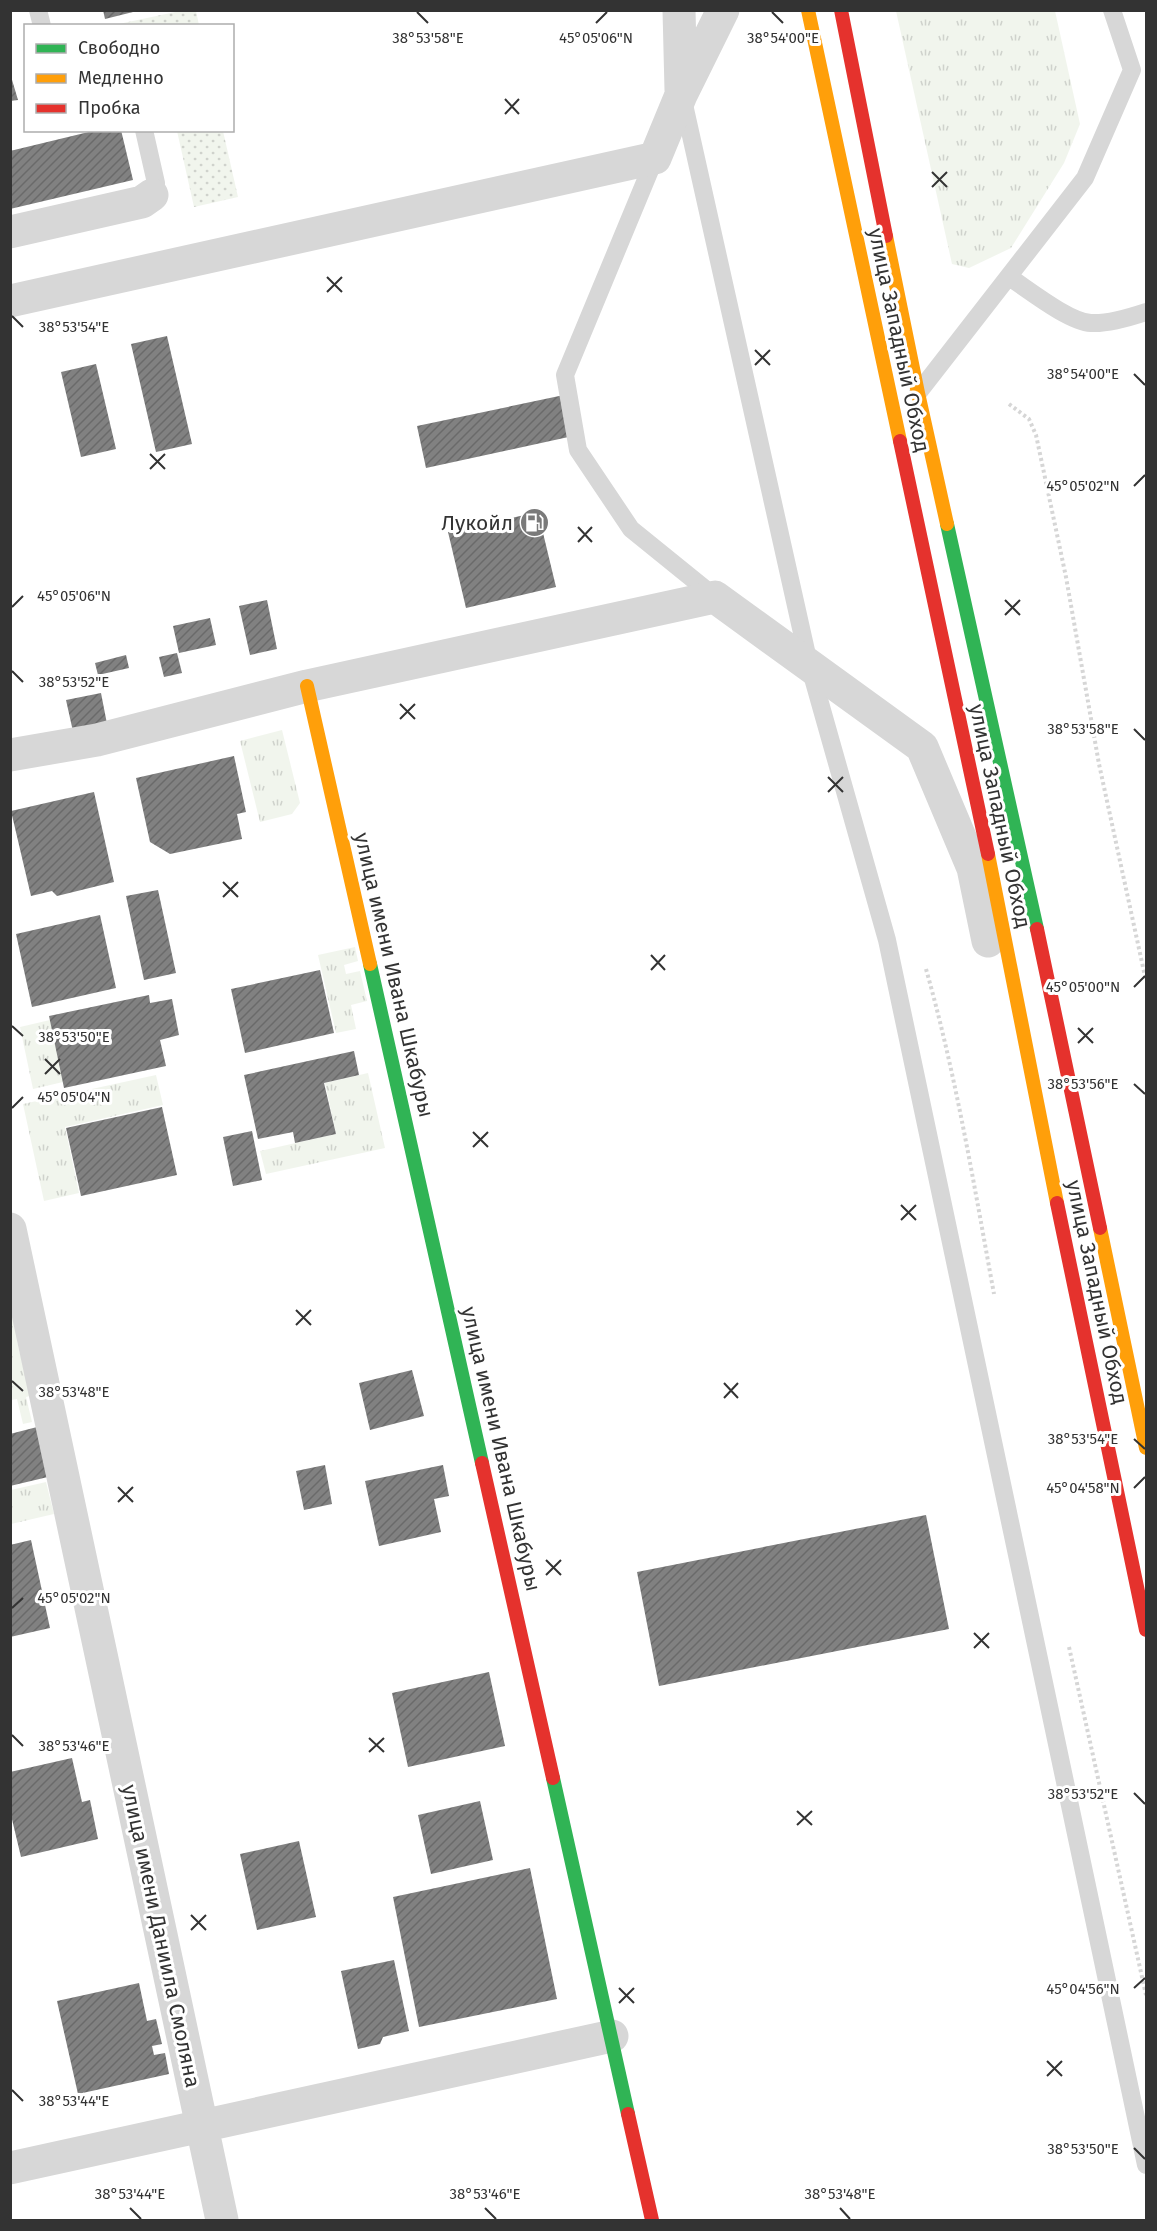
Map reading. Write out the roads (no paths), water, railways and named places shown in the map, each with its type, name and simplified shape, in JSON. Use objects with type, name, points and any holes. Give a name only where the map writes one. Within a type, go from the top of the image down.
[{"type":"main road","name":"улица Западный Обход","points":[[808,10],[979,813],[1146,1630]]},
{"type":"main road","name":"улица Западный Обход","points":[[841,10],[918,393],[1019,847],[1146,1448]]},
{"type":"main road","name":"улица имени Ивана Шкабуры","points":[[307,686],[652,2220]]},
{"type":"street","points":[[679,10],[681,95]]},
{"type":"street","points":[[10,300],[655,158],[681,95],[723,10]]},
{"type":"street","points":[[10,232],[142,202],[152,195]]},
{"type":"street","points":[[10,755],[97,740],[307,686],[714,597],[922,747],[973,868],[994,967],[1024,1042]]},
{"type":"street","name":"улица имени Даниила Смоляна","points":[[10,1229],[222,2220]]},
{"type":"street","points":[[10,2168],[612,2036]]},
{"type":"lane","points":[[918,393],[1085,178],[1132,70],[1112,10]]},
{"type":"lane","points":[[681,95],[809,664],[887,940],[1146,2165]]},
{"type":"lane","points":[[144,132],[156,183],[152,195]]},
{"type":"lane","points":[[655,158],[565,375],[578,450],[624,520],[631,529],[714,597]]},
{"type":"lane","points":[[1009,277],[1065,313],[1090,323],[1126,318],[1146,312]]},
{"type":"place","name":"Лукойл","points":[[534,523]]}]
